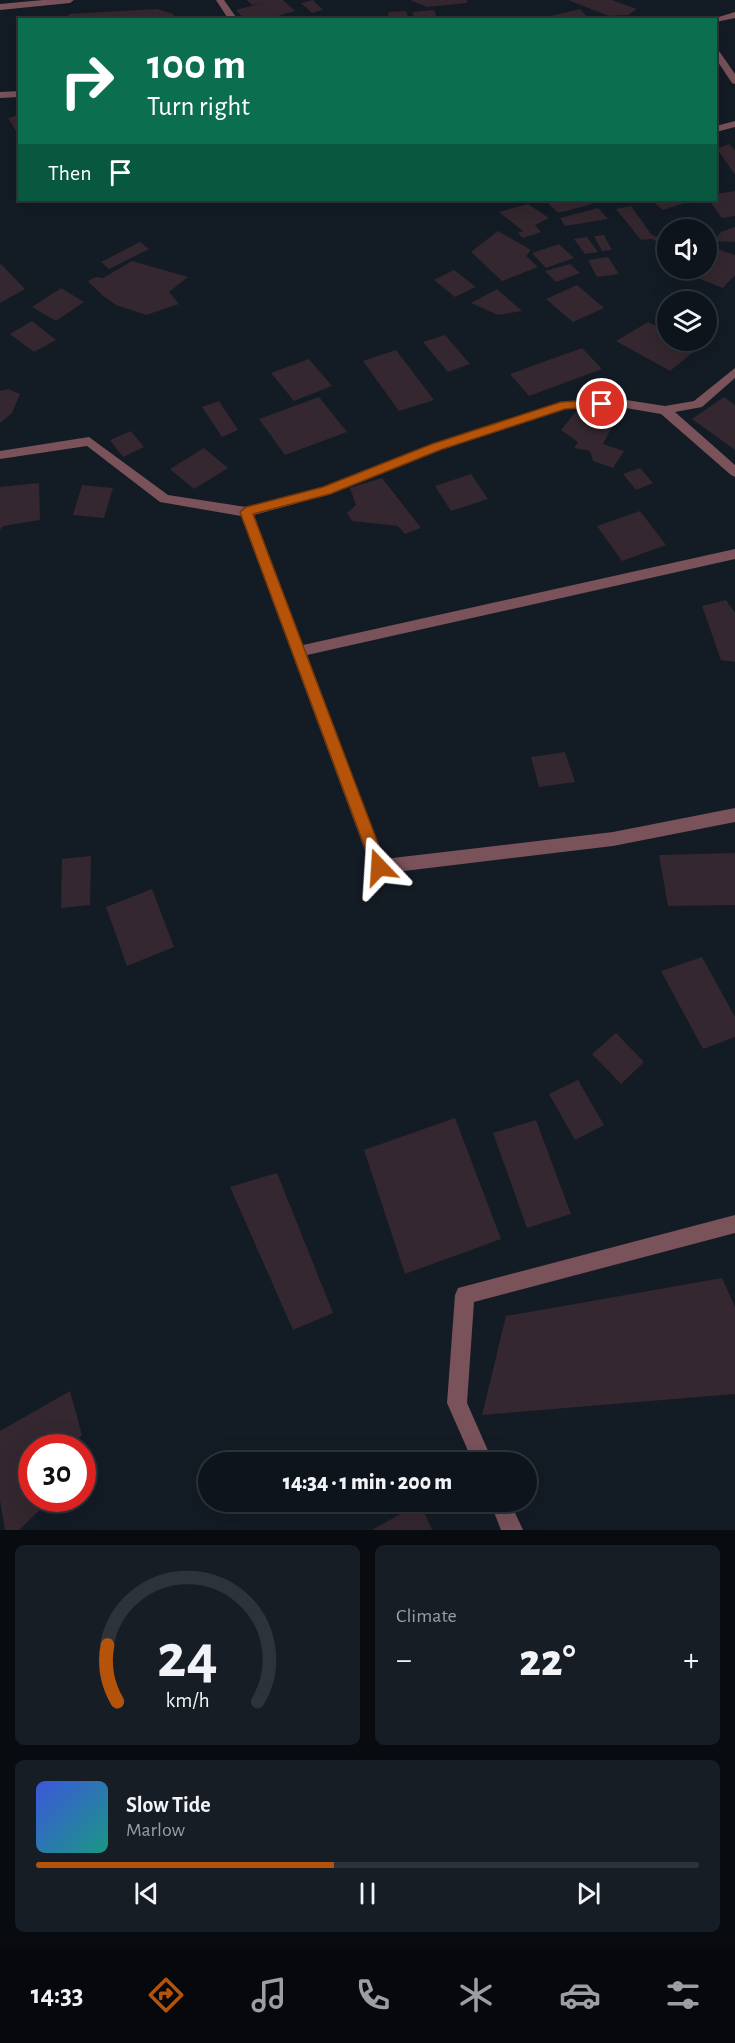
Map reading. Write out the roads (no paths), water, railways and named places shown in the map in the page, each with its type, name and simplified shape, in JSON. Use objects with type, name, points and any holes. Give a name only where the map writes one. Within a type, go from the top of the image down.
[{"type":"street","points":[[0,7],[70,0]]},
{"type":"street","points":[[220,0],[233,18]]},
{"type":"street","points":[[717,19],[735,15]]},
{"type":"street","points":[[717,54],[735,81]]},
{"type":"street","points":[[0,96],[18,94]]},
{"type":"street","points":[[717,129],[735,124]]},
{"type":"street","points":[[0,455],[89,441],[165,499],[246,512],[326,491],[436,447],[565,405],[620,403],[665,410],[698,404],[735,372]]},
{"type":"street","points":[[665,410],[735,472]]},
{"type":"street","points":[[246,512],[379,867],[613,839],[735,815]]},
{"type":"street","points":[[298,651],[735,554]]},
{"type":"street","points":[[479,1452],[457,1403],[465,1295],[735,1224]]},
{"type":"street","points":[[504,1512],[512,1530]]}]
